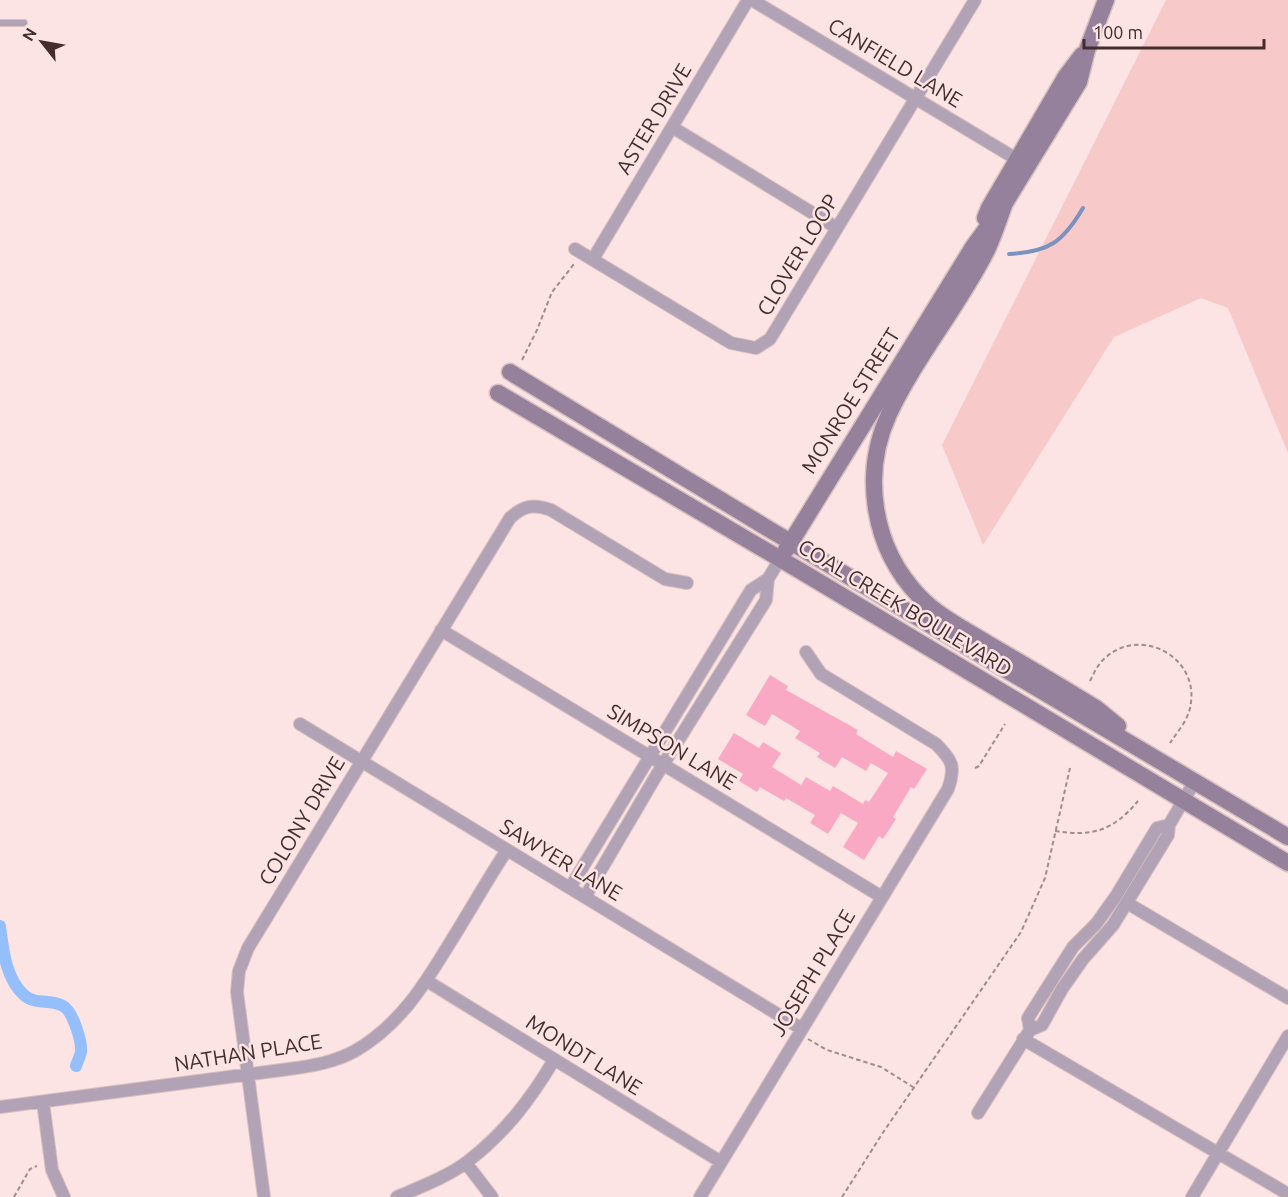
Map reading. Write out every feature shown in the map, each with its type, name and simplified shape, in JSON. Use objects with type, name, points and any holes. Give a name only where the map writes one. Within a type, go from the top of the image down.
[{"type":"main road","name":"MONROE STREET","points":[[780,559],[973,247],[1005,203],[1079,82],[1087,50],[1106,0]]},
{"type":"main road","name":"MONROE STREET","points":[[973,247],[989,208],[1066,76],[1087,50]]},
{"type":"main road","points":[[1005,203],[987,250],[888,415],[878,446],[873,482],[876,519],[885,545],[901,573],[920,597],[943,616],[1096,708],[1176,770]]},
{"type":"main road","name":"COAL CREEK BOULEVARD","points":[[516,366],[791,542],[1288,837]]},
{"type":"main road","name":"COAL CREEK BOULEVARD","points":[[498,393],[780,559],[1288,864]]},
{"type":"street","name":"CANFIELD LANE","points":[[750,0],[1018,160]]},
{"type":"street","name":"ASTER DRIVE","points":[[592,259],[750,0]]},
{"type":"street","name":"CLOVER LOOP","points":[[575,249],[731,343],[756,348],[770,339],[975,0]]},
{"type":"street","points":[[672,127],[837,228]]},
{"type":"street","name":"COLONY DRIVE","points":[[264,1197],[237,992],[239,972],[248,948],[510,518],[528,505],[551,510],[665,579],[687,583]]},
{"type":"street","name":"MONROE STREET","points":[[570,888],[752,590],[768,579],[780,559]]},
{"type":"street","name":"MONROE STREET","points":[[585,897],[663,765],[766,600],[768,579]]},
{"type":"street","name":"SIMPSON LANE","points":[[441,630],[882,897]]},
{"type":"street","name":"JOSEPH PLACE","points":[[700,1197],[805,1034],[882,897],[948,789],[952,778],[953,767],[948,756],[936,744],[821,674],[806,652]]},
{"type":"street","name":"SAWYER LANE","points":[[300,724],[805,1034]]},
{"type":"street","points":[[978,1113],[1027,1035],[1042,1025],[1062,989],[1083,959],[1113,925],[1168,835],[1169,825],[1195,781]]},
{"type":"street","points":[[1027,1035],[1029,1018],[1073,947],[1096,924],[1116,896],[1157,828],[1169,825]]},
{"type":"street","name":"NATHAN PLACE","points":[[0,1107],[323,1064],[354,1052],[382,1033],[406,1010],[427,981],[507,850]]},
{"type":"street","points":[[1127,903],[1288,998]]},
{"type":"street","name":"MONDT LANE","points":[[427,981],[721,1162]]},
{"type":"street","points":[[1027,1035],[1288,1194]]},
{"type":"street","points":[[1192,1197],[1288,1036]]},
{"type":"street","points":[[397,1197],[466,1163],[505,1128],[529,1100],[554,1060]]},
{"type":"street","points":[[43,1102],[52,1170],[64,1197]]},
{"type":"street","points":[[466,1163],[492,1197]]},
{"type":"lane","points":[[0,23],[24,23]]},
{"type":"path","points":[[516,366],[537,330],[552,292],[574,264]]},
{"type":"path","points":[[1090,681],[1105,658],[1127,646],[1138,644],[1150,646],[1172,655],[1183,666],[1189,678],[1191,702],[1185,721],[1170,743]]},
{"type":"path","points":[[975,768],[979,766],[1005,724]]},
{"type":"path","points":[[842,1197],[913,1088],[1021,932],[1045,878],[1070,768]]},
{"type":"path","points":[[1055,831],[1083,834],[1107,828],[1125,815],[1138,801]]},
{"type":"path","points":[[805,1034],[827,1050],[881,1067],[913,1088]]},
{"type":"path","points":[[14,1197],[30,1169],[37,1166]]},
{"type":"shaded area","points":[[1166,0],[1288,0],[1288,453],[1228,308],[1201,298],[1114,337],[983,545],[942,445]]},
{"type":"building","points":[[770,675],[788,686],[786,690],[858,730],[856,734],[893,757],[896,751],[927,769],[914,789],[911,787],[893,817],[896,819],[883,839],[879,836],[864,860],[843,847],[858,823],[841,813],[828,834],[810,823],[815,815],[786,798],[784,801],[760,787],[757,792],[739,781],[743,774],[718,759],[734,733],[759,748],[763,742],[781,753],[772,767],[801,785],[806,777],[830,791],[833,786],[863,804],[865,800],[869,802],[888,773],[871,763],[866,771],[842,757],[835,768],[817,757],[820,753],[795,738],[800,731],[772,714],[765,726],[746,715]]},
{"type":"waterway","points":[[1009,254],[1035,251],[1054,243],[1069,229],[1083,208]]},
{"type":"waterway","points":[[0,926],[6,962],[18,988],[28,998],[58,1004],[67,1009],[70,1014],[81,1047],[76,1066]]}]
